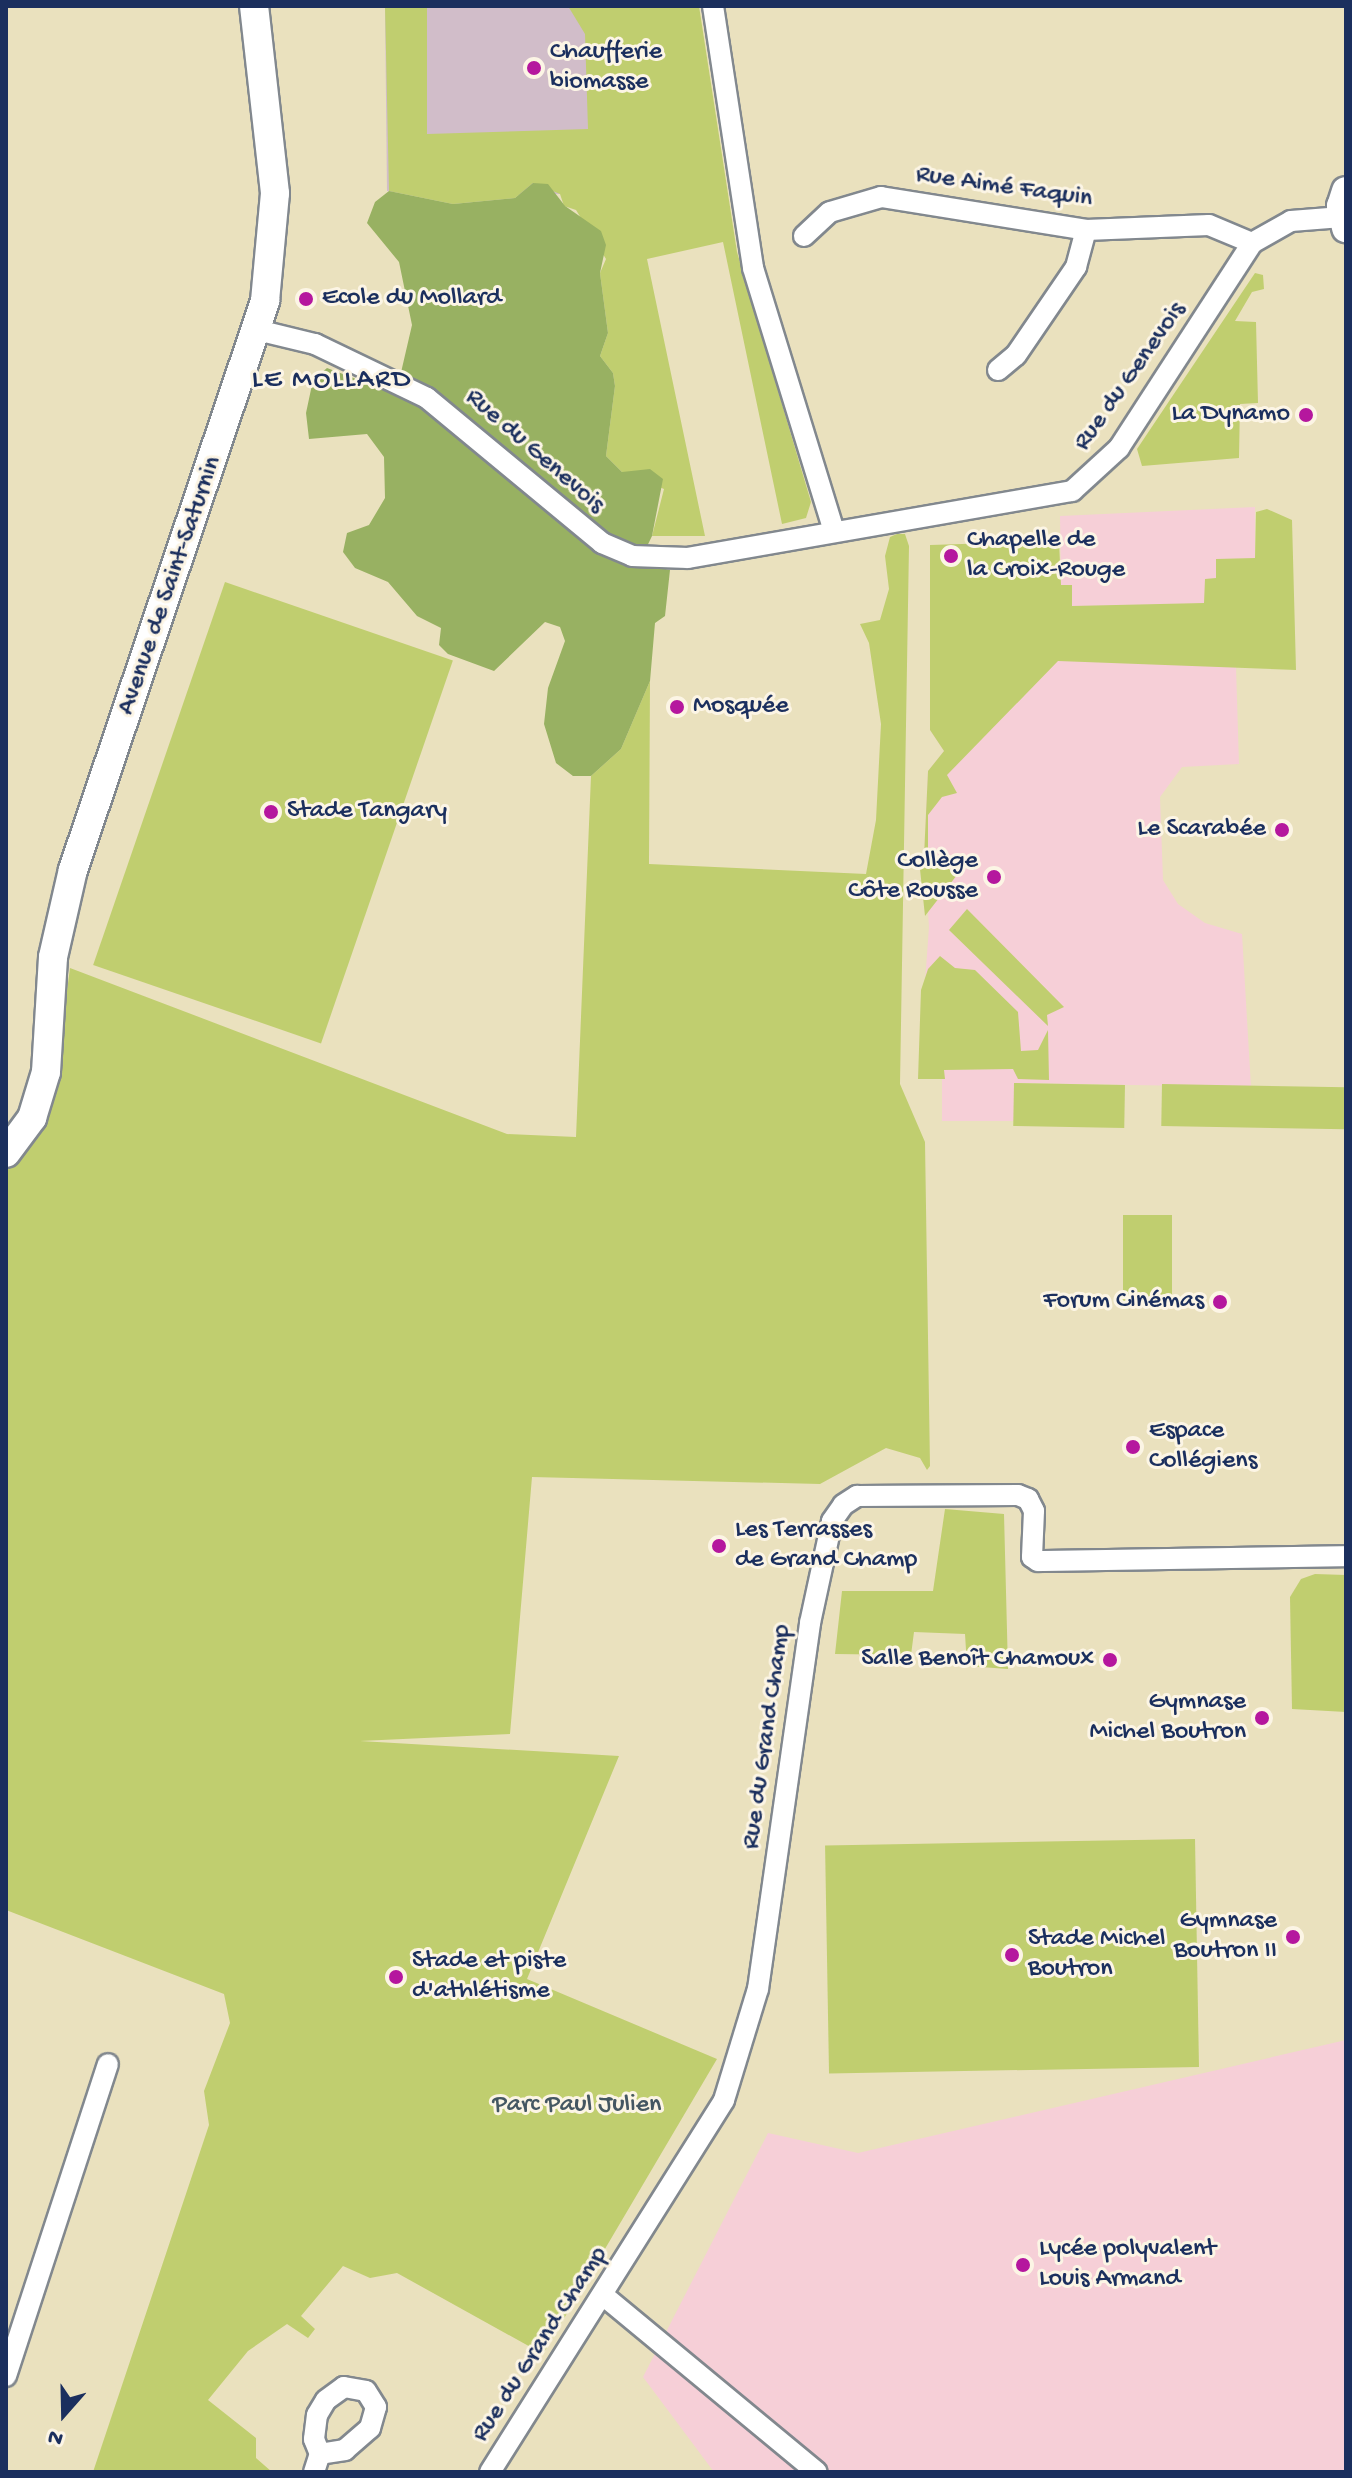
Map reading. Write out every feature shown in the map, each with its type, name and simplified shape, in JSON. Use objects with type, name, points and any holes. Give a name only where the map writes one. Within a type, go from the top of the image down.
[{"type":"main road","name":"Avenue de Saint-Saturnin","points":[[6,1153],[32,1118],[46,1072],[53,957],[73,870],[265,301],[275,193],[254,6]]},
{"type":"street","points":[[713,6],[753,268],[834,532]]},
{"type":"street","name":"Rue Aimé Faquin","points":[[804,236],[830,212],[881,197],[1086,230],[1209,225],[1252,243]]},
{"type":"street","name":"Rue du Genevois","points":[[257,330],[315,344],[427,398],[582,530],[632,556],[688,558],[1054,496],[1085,484],[1119,448],[1252,243],[1291,221],[1345,212]]},
{"type":"street","points":[[998,370],[1016,355],[1076,267],[1086,230]]},
{"type":"street","name":"Rue du Grand Champ","points":[[490,2472],[604,2296],[724,2100],[758,1989],[810,1623],[832,1521],[843,1505],[857,1496],[1018,1495],[1028,1499],[1034,1511],[1032,1557],[1038,1561],[1346,1556]]},
{"type":"street","points":[[6,2376],[108,2064]]},
{"type":"street","points":[[604,2296],[817,2472]]},
{"type":"shaded area","points":[[385,6],[631,6],[631,193],[431,196],[387,191]]},
{"type":"shaded area","points":[[1255,507],[1255,559],[1236,667],[1239,764],[1182,767],[1160,797],[1163,880],[1178,904],[1205,923],[1242,934],[1251,1087],[1015,1083],[1016,1121],[942,1121],[942,1079],[918,1078],[929,927],[924,856],[928,771],[944,751],[930,730],[1061,586],[1060,516]]},
{"type":"shaded area","name":"Lycée polyvalent Louis Armand","points":[[1346,2040],[1346,2472],[714,2472],[643,2377],[768,2133],[858,2153]]},
{"type":"green space","points":[[385,6],[427,6],[427,134],[588,129],[585,34],[568,6],[699,6],[737,252],[811,502],[806,518],[782,524],[723,242],[647,259],[705,536],[652,536],[664,489],[622,472],[606,456],[615,386],[613,373],[600,356],[608,333],[600,273],[606,259],[576,210],[564,206],[560,194],[533,183],[515,198],[453,204],[389,191]]},
{"type":"green space","points":[[533,183],[548,184],[565,206],[601,231],[606,245],[600,273],[608,333],[600,356],[613,373],[615,386],[606,456],[622,472],[650,469],[663,479],[652,536],[639,563],[670,570],[665,616],[655,623],[650,681],[621,749],[591,776],[573,776],[556,763],[544,724],[548,688],[565,641],[560,627],[545,622],[494,671],[448,654],[439,645],[441,628],[417,616],[388,582],[355,568],[343,552],[347,533],[369,525],[385,498],[384,457],[367,434],[309,439],[306,413],[313,380],[327,368],[396,394],[412,325],[399,262],[367,223],[375,202],[389,191],[453,204],[515,198]]},
{"type":"green space","points":[[1255,273],[1263,275],[1264,289],[1252,292],[1235,321],[1256,322],[1258,403],[1240,404],[1239,458],[1142,466],[1137,449]]},
{"type":"green space","points":[[1267,509],[1292,520],[1296,670],[1058,661],[947,775],[957,793],[942,797],[928,815],[928,854],[957,875],[925,916],[919,860],[924,856],[928,771],[944,751],[930,730],[930,545],[1059,541],[1061,585],[1072,585],[1072,606],[1204,603],[1205,579],[1216,578],[1216,559],[1255,558],[1256,512]]},
{"type":"green space","name":"Parc Paul Julien","points":[[905,534],[909,546],[900,1084],[925,1142],[930,1466],[927,1470],[920,1458],[886,1448],[820,1484],[532,1477],[510,1734],[360,1741],[619,1756],[527,1979],[717,2059],[543,2354],[397,2273],[370,2278],[343,2266],[301,2316],[315,2329],[308,2338],[287,2324],[248,2351],[208,2400],[256,2438],[256,2458],[272,2472],[93,2472],[209,2125],[204,2091],[230,2023],[224,1994],[6,1910],[6,1165],[60,1044],[70,968],[507,1134],[576,1137],[591,776],[621,749],[650,681],[649,864],[866,874],[876,820],[881,724],[869,643],[860,624],[880,620],[889,589],[885,556],[890,537]]},
{"type":"green space","name":"Stade Tangary","points":[[225,582],[453,660],[321,1043],[93,965]]},
{"type":"green space","points":[[967,909],[1064,1007],[1047,1015],[1048,1026],[949,930]]},
{"type":"green space","points":[[940,956],[955,968],[975,970],[1018,1012],[1021,1051],[1038,1050],[1048,1030],[1049,1080],[1018,1079],[1013,1069],[944,1070],[945,1079],[918,1079],[921,990],[928,969]]},
{"type":"green space","points":[[1014,1083],[1125,1085],[1124,1128],[1013,1126]]},
{"type":"green space","points":[[1162,1084],[1346,1087],[1345,1129],[1161,1126]]},
{"type":"green space","points":[[1123,1215],[1172,1215],[1172,1307],[1123,1307]]},
{"type":"green space","points":[[945,1509],[1004,1514],[1008,1669],[967,1666],[965,1634],[914,1632],[911,1655],[835,1654],[842,1591],[933,1591]]},
{"type":"green space","points":[[1315,1574],[1346,1575],[1346,1712],[1292,1709],[1290,1597],[1301,1579]]},
{"type":"green space","name":"Stade Michel Boutron","points":[[1195,1839],[1199,2067],[829,2073],[825,1845]]},
{"type":"place","name":"Chaufferie biomasse","points":[[534,68]]},
{"type":"place","name":"Ecole du Mollard","points":[[306,299]]},
{"type":"place","name":"La Dynamo","points":[[1306,415]]},
{"type":"place","name":"Chapelle de la Croix-Rouge","points":[[951,556]]},
{"type":"place","name":"Mosquée","points":[[677,707]]},
{"type":"place","name":"Stade Tangary","points":[[271,812]]},
{"type":"place","name":"Le Scarabée","points":[[1282,830]]},
{"type":"place","name":"Collège Côte Rousse","points":[[994,877]]},
{"type":"place","name":"Forum Cinémas","points":[[1220,1302]]},
{"type":"place","name":"Espace Collégiens","points":[[1133,1447]]},
{"type":"place","name":"Les Terrasses de Grand Champ","points":[[719,1546]]},
{"type":"place","name":"Salle Benoît Chamoux","points":[[1110,1660]]},
{"type":"place","name":"Gymnase Michel Boutron","points":[[1262,1718]]},
{"type":"place","name":"Gymnase Boutron II","points":[[1293,1937]]},
{"type":"place","name":"Stade Michel Boutron","points":[[1012,1955]]},
{"type":"place","name":"Stade et piste d'athlétisme","points":[[396,1977]]},
{"type":"place","name":"Lycée polyvalent Louis Armand","points":[[1023,2265]]},
{"type":"district","name":"LE MOLLARD","points":[[332,381]]}]
